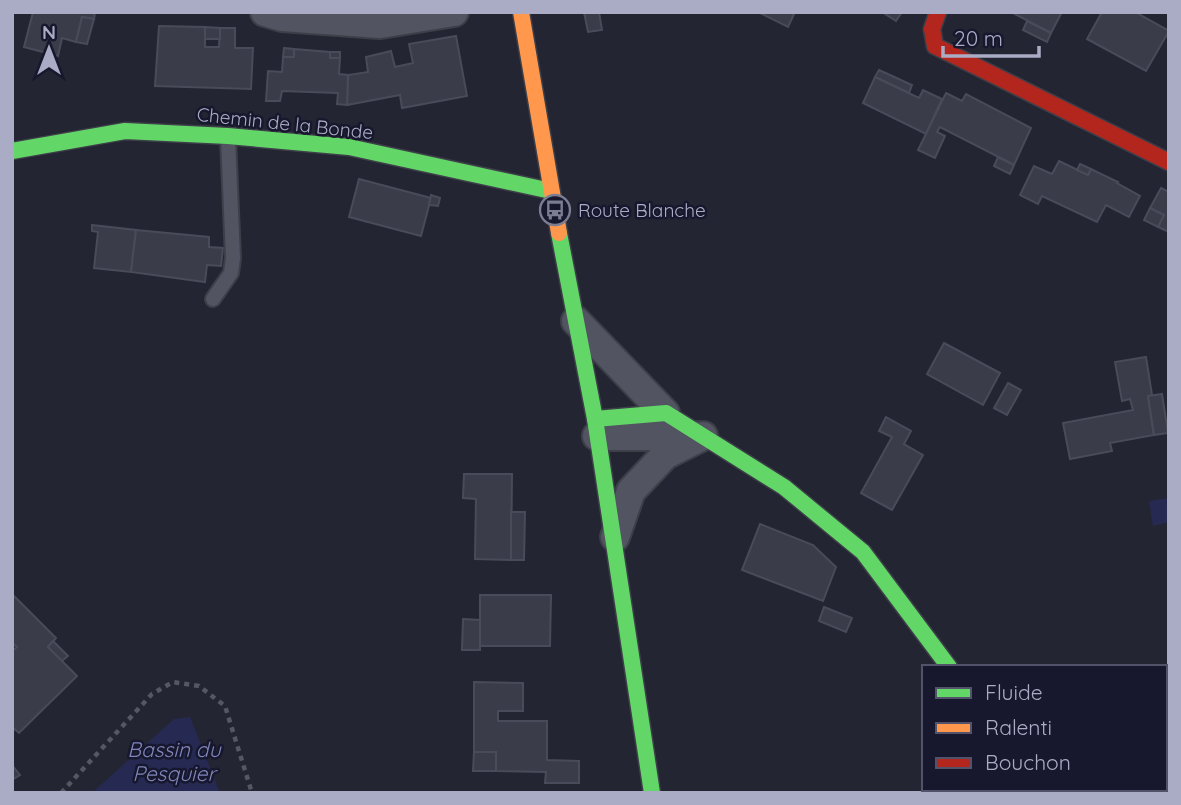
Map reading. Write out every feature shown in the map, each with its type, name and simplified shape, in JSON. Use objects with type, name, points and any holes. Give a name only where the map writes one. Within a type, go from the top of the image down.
[{"type":"street","points":[[265,12],[282,17],[380,24],[454,12]]},
{"type":"street","points":[[521,12],[551,191],[596,428],[652,793]]},
{"type":"street","points":[[937,12],[930,33],[935,46],[1169,162]]},
{"type":"street","name":"Chemin de la Bonde","points":[[12,151],[125,131],[228,136],[349,147],[551,191]]},
{"type":"street","points":[[576,321],[665,414],[784,487],[863,552],[948,665]]},
{"type":"street","points":[[596,428],[665,414]]},
{"type":"street","points":[[596,428],[703,436]]},
{"type":"street","points":[[613,542],[631,491],[664,455],[703,436]]},
{"type":"lane","points":[[213,299],[231,273],[233,258],[228,136]]},
{"type":"path","points":[[61,793],[152,694],[173,682],[199,686],[225,706],[252,793]]},
{"type":"water","points":[[1169,498],[1169,522],[1153,526],[1149,501]]},
{"type":"water","name":"Bassin du Pesquier","points":[[190,717],[220,793],[92,793],[174,719]]},
{"type":"building","points":[[33,12],[95,12],[94,19],[82,17],[76,42],[62,38],[58,56],[24,47]]},
{"type":"building","points":[[584,12],[599,12],[602,30],[588,32]]},
{"type":"building","points":[[758,12],[795,12],[788,27]]},
{"type":"building","points":[[882,12],[902,12],[896,21]]},
{"type":"building","points":[[1011,12],[1062,12],[1051,33]]},
{"type":"building","points":[[1102,12],[1135,12],[1169,31],[1146,71],[1087,39]]},
{"type":"building","points":[[82,17],[94,19],[87,44],[76,42]]},
{"type":"building","points":[[1027,21],[1051,33],[1047,42],[1023,30]]},
{"type":"building","points":[[159,26],[205,27],[205,47],[219,47],[220,28],[235,28],[235,48],[253,48],[251,89],[155,86]]},
{"type":"building","points":[[205,27],[220,28],[220,39],[205,39]]},
{"type":"building","points":[[456,36],[467,96],[402,108],[400,95],[347,105],[348,75],[368,72],[366,57],[391,51],[395,67],[413,63],[409,44]]},
{"type":"building","points":[[284,48],[294,49],[294,57],[283,57]]},
{"type":"building","points":[[294,49],[330,52],[330,58],[340,58],[339,74],[348,75],[347,105],[337,104],[338,93],[282,91],[280,101],[266,101],[268,71],[282,72],[283,57],[294,57]]},
{"type":"building","points":[[330,52],[340,52],[340,58],[330,58]]},
{"type":"building","points":[[879,70],[912,85],[909,93],[875,77]]},
{"type":"building","points":[[875,77],[919,98],[923,90],[942,99],[926,134],[863,103]]},
{"type":"building","points":[[946,93],[962,101],[966,94],[1031,128],[1014,165],[940,127],[937,132],[945,136],[935,158],[918,150]]},
{"type":"building","points":[[998,157],[1014,165],[1010,174],[994,166]]},
{"type":"building","points":[[1059,161],[1088,175],[1091,169],[1140,196],[1129,217],[1106,205],[1097,222],[1042,196],[1038,204],[1020,195],[1034,166],[1052,174]]},
{"type":"building","points":[[1080,164],[1091,169],[1088,175],[1077,170]]},
{"type":"building","points":[[359,179],[431,198],[421,236],[349,217]]},
{"type":"building","points":[[1161,188],[1169,192],[1169,232],[1158,227],[1164,215],[1150,208]]},
{"type":"building","points":[[431,195],[440,198],[438,206],[429,205]]},
{"type":"building","points":[[1150,208],[1164,215],[1158,227],[1144,220]]},
{"type":"building","points":[[92,225],[136,230],[131,272],[94,268],[98,232],[92,231]]},
{"type":"building","points":[[136,230],[209,237],[209,247],[223,248],[221,266],[207,265],[205,282],[131,272]]},
{"type":"building","points":[[944,343],[1000,373],[983,405],[927,374]]},
{"type":"building","points":[[1146,357],[1154,435],[1110,443],[1112,451],[1070,459],[1063,423],[1133,410],[1130,399],[1122,401],[1115,362]]},
{"type":"building","points":[[1008,383],[1021,390],[1007,415],[994,408]]},
{"type":"building","points":[[1162,394],[1168,433],[1154,435],[1148,396]]},
{"type":"building","points":[[886,417],[911,431],[904,444],[923,455],[892,510],[861,493],[892,437],[879,431]]},
{"type":"building","points":[[464,474],[512,474],[511,560],[475,559],[476,499],[463,498]]},
{"type":"building","points":[[511,512],[525,512],[524,560],[511,560]]},
{"type":"building","points":[[760,524],[813,545],[836,567],[823,601],[742,570]]},
{"type":"building","points":[[12,594],[56,638],[48,647],[77,676],[19,733],[12,727],[12,651],[17,647],[12,643]]},
{"type":"building","points":[[480,595],[551,595],[550,646],[480,646]]},
{"type":"building","points":[[824,607],[852,618],[846,632],[819,621]]},
{"type":"building","points":[[463,619],[480,620],[480,650],[462,650]]},
{"type":"building","points":[[53,641],[68,656],[62,661],[48,647]]},
{"type":"building","points":[[474,682],[523,683],[523,711],[498,711],[498,721],[547,721],[547,760],[579,761],[579,783],[545,783],[546,772],[496,771],[496,752],[474,752]]},
{"type":"building","points":[[474,752],[496,752],[496,771],[473,771]]},
{"type":"building","points":[[12,765],[20,775],[12,780]]},
{"type":"traffic: fast","points":[[12,151],[125,131],[228,136],[349,147],[551,191]]},
{"type":"traffic: fast","points":[[559,233],[595,419],[652,793]]},
{"type":"traffic: fast","points":[[595,419],[666,413],[784,487],[863,552],[948,665]]},
{"type":"traffic: slow","points":[[521,12],[559,233]]},
{"type":"traffic: jam","points":[[938,12],[932,29],[935,46],[1169,162]]},
{"type":"place","name":"Route Blanche","points":[[555,210]]}]
